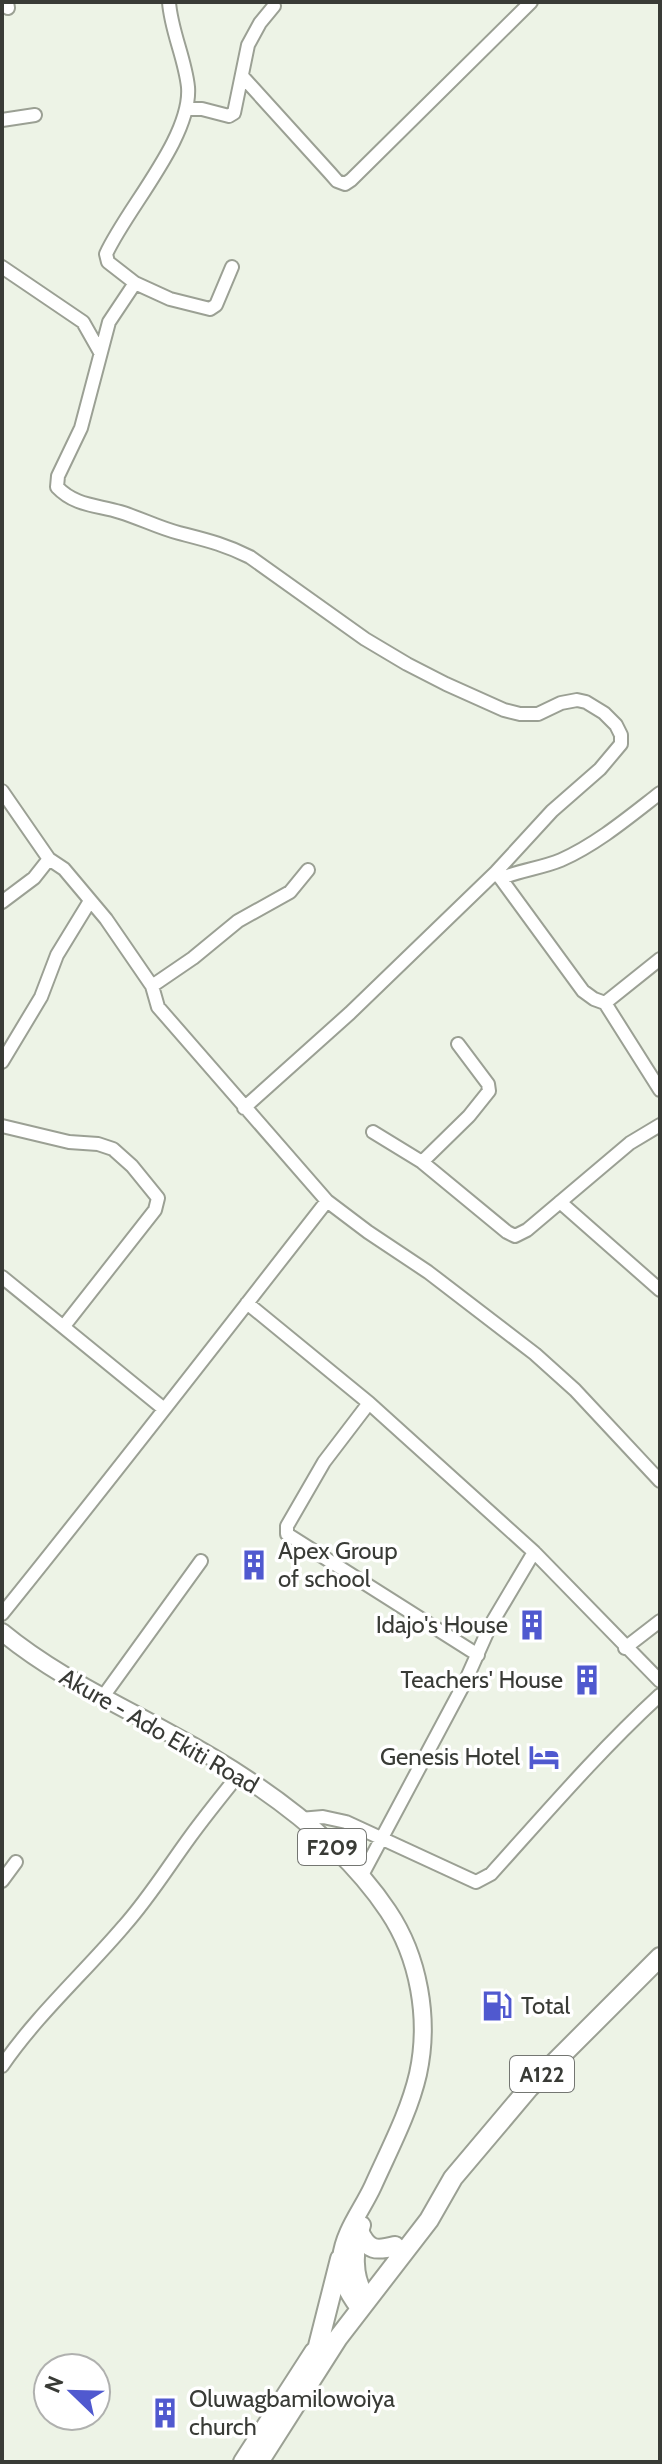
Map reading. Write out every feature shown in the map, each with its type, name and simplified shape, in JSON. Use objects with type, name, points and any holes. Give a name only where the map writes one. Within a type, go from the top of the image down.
[{"type":"highway","name":"A122","points":[[243,2462],[318,2346],[429,2220],[453,2178],[529,2088],[660,1957]]},
{"type":"highway","name":"A122","points":[[259,2462],[359,2298],[395,2246],[420,2216],[437,2203]]},
{"type":"highway","points":[[359,2231],[364,2242],[374,2249],[395,2246]]},
{"type":"highway","points":[[318,2346],[340,2259]]},
{"type":"main road","name":"Akure - Ado Ekiti Road","points":[[2,1632],[50,1667],[102,1698],[240,1773],[300,1819],[361,1877],[397,1925],[411,1956],[421,2001],[422,2029],[417,2075],[406,2111],[347,2236],[340,2259]]},
{"type":"main road","name":"F209","points":[[359,2298],[356,2261],[359,2231],[366,2212],[364,2204]]},
{"type":"main road","points":[[340,2259],[342,2277],[359,2298]]},
{"type":"street","points":[[169,2],[173,31],[188,87],[187,109],[151,181],[106,254],[108,262],[135,283],[170,299],[210,309],[216,305],[232,267]]},
{"type":"street","points":[[187,109],[232,115],[248,45],[273,3]]},
{"type":"street","points":[[242,76],[337,181],[345,184],[527,3]]},
{"type":"street","points":[[2,120],[35,115]]},
{"type":"street","points":[[2,267],[83,322],[100,352]]},
{"type":"street","points":[[135,283],[109,322],[81,428],[58,476],[57,487],[66,496],[80,503],[120,512],[154,526],[229,547],[250,557],[365,639],[407,664],[491,705],[520,714],[538,714],[561,703],[586,702],[604,713],[621,735],[621,744],[613,757],[552,811],[499,875],[244,1108]]},
{"type":"street","points":[[2,791],[49,859],[64,869],[90,901],[152,986],[158,1007],[327,1201],[428,1272],[535,1354],[575,1390],[660,1481]]},
{"type":"street","points":[[499,875],[546,866],[566,858],[660,793]]},
{"type":"street","points":[[2,902],[34,878],[49,859]]},
{"type":"street","points":[[152,986],[238,921],[290,892],[308,870]]},
{"type":"street","points":[[499,875],[583,991],[605,1003],[660,1090]]},
{"type":"street","points":[[2,1062],[41,997],[57,955],[90,901]]},
{"type":"street","points":[[605,1003],[660,959]]},
{"type":"street","points":[[422,1162],[469,1116],[489,1091],[488,1084],[458,1044]]},
{"type":"street","points":[[373,1132],[422,1162],[515,1236],[527,1230],[630,1143],[660,1125]]},
{"type":"street","points":[[2,1126],[113,1149],[132,1166],[158,1198],[155,1210],[64,1326]]},
{"type":"street","points":[[2,1614],[122,1466],[327,1201]]},
{"type":"street","points":[[560,1202],[660,1290]]},
{"type":"street","points":[[2,1277],[164,1409]]},
{"type":"street","points":[[247,1303],[369,1403],[534,1552],[660,1681]]},
{"type":"street","points":[[369,1403],[324,1462],[287,1526],[287,1534],[478,1655]]},
{"type":"street","points":[[648,1466],[660,1457]]},
{"type":"street","points":[[361,1877],[478,1655],[490,1626],[534,1552]]},
{"type":"street","points":[[102,1698],[201,1561]]},
{"type":"street","points":[[625,1648],[660,1621]]},
{"type":"street","points":[[300,1819],[323,1817],[346,1822],[476,1882],[491,1874],[609,1743],[660,1695]]},
{"type":"street","points":[[2,2066],[35,2022],[127,1924],[189,1837],[240,1773]]},
{"type":"street","points":[[2,1881],[16,1862]]},
{"type":"place","name":"Apex Group of school","points":[[254,1565]]},
{"type":"place","name":"Idajo's House","points":[[532,1625]]},
{"type":"place","name":"Teachers' House","points":[[587,1680]]},
{"type":"place","name":"Genesis Hotel","points":[[544,1757]]},
{"type":"place","name":"Total","points":[[497,2006]]},
{"type":"place","name":"Oluwagbamilowoiya church","points":[[165,2413]]}]
